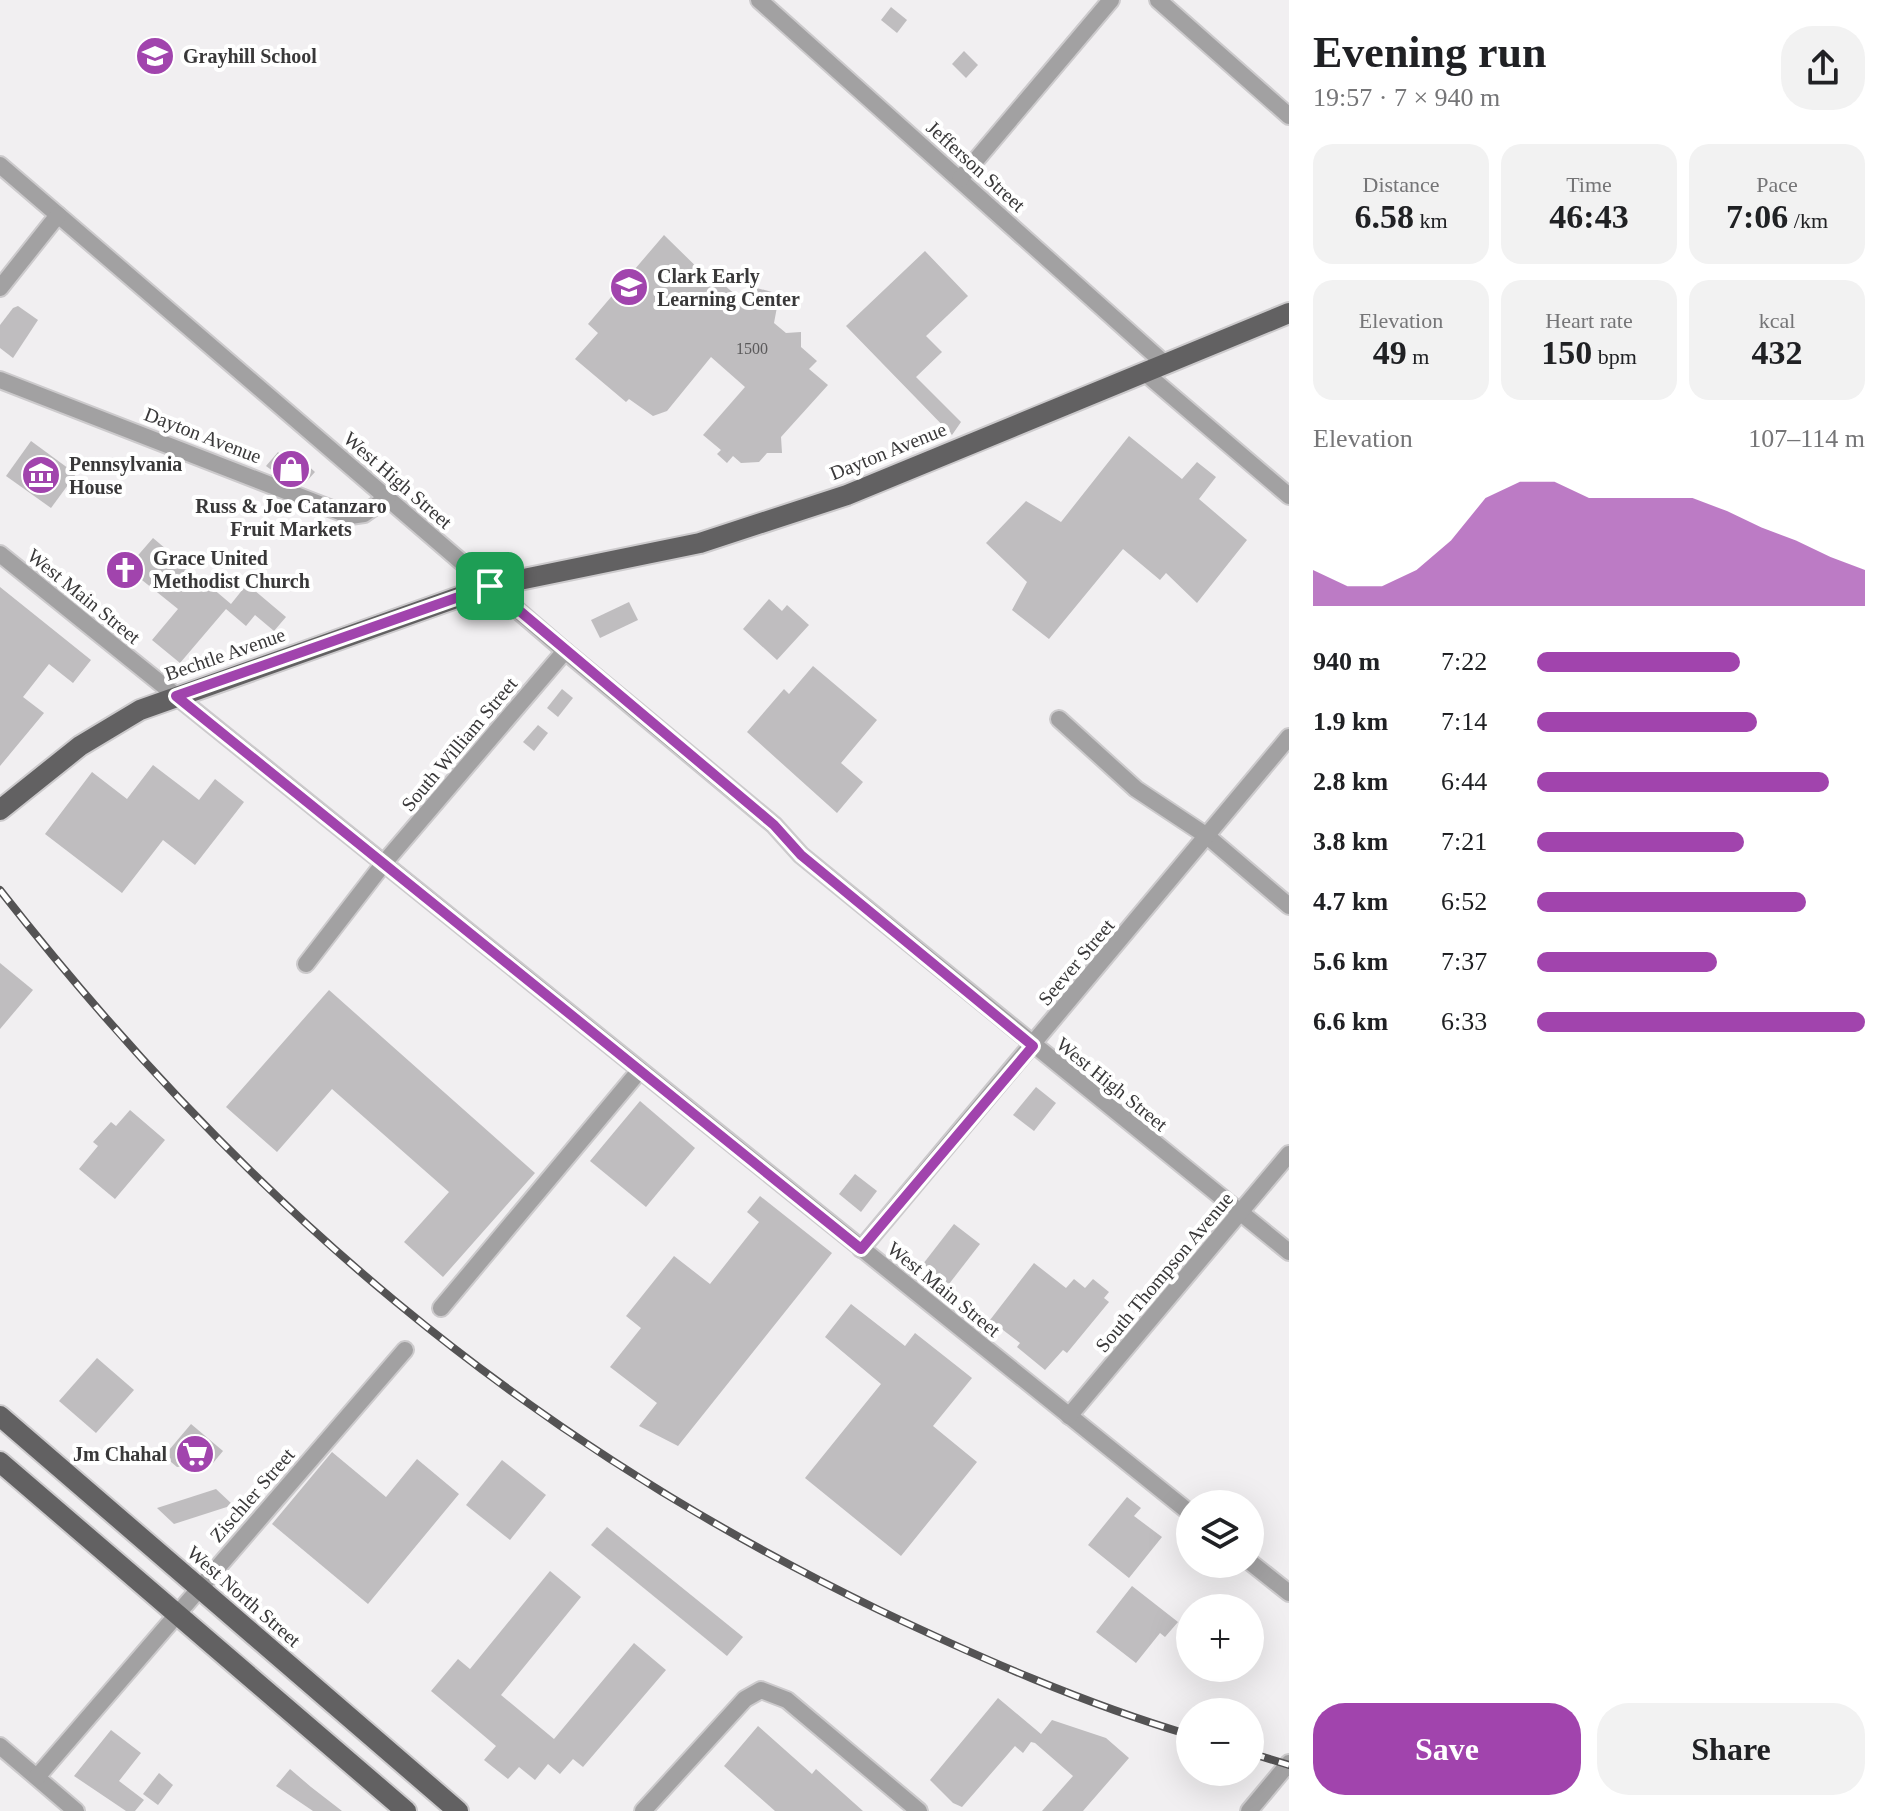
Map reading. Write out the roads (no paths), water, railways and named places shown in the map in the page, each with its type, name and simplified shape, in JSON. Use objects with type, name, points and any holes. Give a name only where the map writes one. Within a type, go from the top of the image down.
[{"type":"main road","name":"Dayton Avenue","points":[[490,586],[700,543],[832,500],[1289,313]]},
{"type":"main road","name":"Bechtle Avenue","points":[[0,810],[80,746],[140,710],[490,586]]},
{"type":"main road","name":"West North Street","points":[[0,1416],[458,1811]]},
{"type":"main road","points":[[0,1462],[406,1811]]},
{"type":"street","name":"Jefferson Street","points":[[759,0],[1165,364]]},
{"type":"street","points":[[960,179],[1111,0]]},
{"type":"street","points":[[1158,0],[1289,116]]},
{"type":"street","name":"West High Street","points":[[0,165],[565,651],[774,825],[801,855],[1289,1252]]},
{"type":"street","points":[[0,288],[58,215]]},
{"type":"street","points":[[1144,372],[1289,496]]},
{"type":"street","name":"Dayton Avenue","points":[[0,380],[350,516],[364,514],[388,497]]},
{"type":"street","name":"West Main Street","points":[[0,554],[1176,1502]]},
{"type":"street","name":"South William Street","points":[[306,964],[384,863],[565,651]]},
{"type":"street","points":[[1059,719],[1136,789],[1207,836],[1289,906]]},
{"type":"street","name":"Seever Street","points":[[861,1249],[1289,737]]},
{"type":"street","points":[[441,1308],[640,1070]]},
{"type":"street","name":"South Thompson Avenue","points":[[1069,1416],[1289,1154]]},
{"type":"street","name":"Zischler Street","points":[[37,1777],[197,1587],[405,1350]]},
{"type":"street","points":[[1264,1573],[1289,1593]]},
{"type":"street","points":[[643,1811],[745,1699],[761,1690],[787,1700],[919,1811]]},
{"type":"street","points":[[0,1746],[76,1811]]},
{"type":"street","points":[[1249,1811],[1289,1763]]},
{"type":"railway","points":[[0,890],[93,1004],[190,1110],[291,1210],[397,1302],[508,1389],[625,1469],[748,1542],[879,1610],[1032,1678],[1110,1709],[1176,1730]]},
{"type":"railway","points":[[1264,1757],[1289,1765]]},
{"type":"place","name":"Grayhill School","points":[[155,56]]},
{"type":"place","name":"Clark Early Learning Center","points":[[629,287]]},
{"type":"place","name":"Russ & Joe Catanzaro Fruit Markets","points":[[291,469]]},
{"type":"place","name":"Pennsylvania House","points":[[41,475]]},
{"type":"place","name":"Grace United Methodist Church","points":[[125,570]]},
{"type":"place","name":"Jm Chahal","points":[[195,1454]]}]
